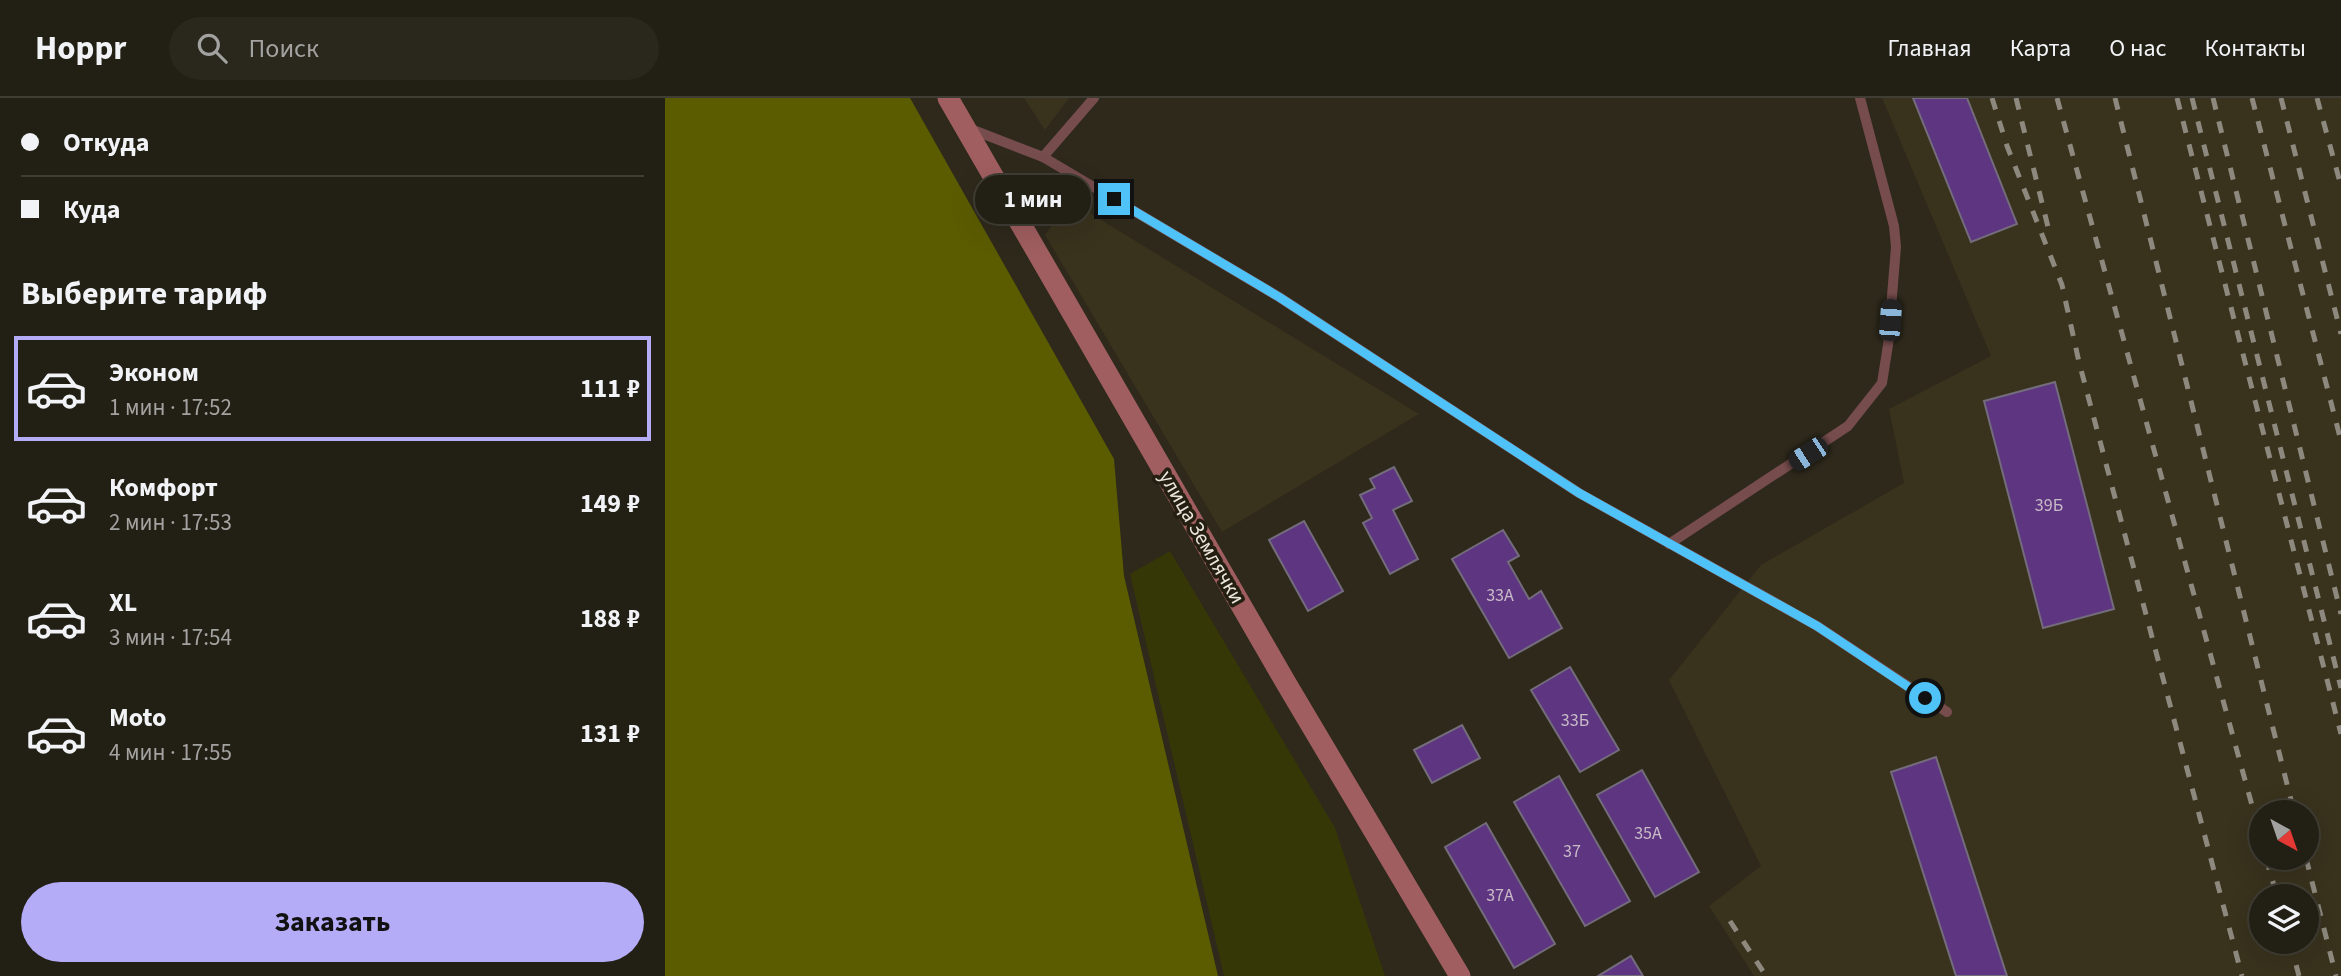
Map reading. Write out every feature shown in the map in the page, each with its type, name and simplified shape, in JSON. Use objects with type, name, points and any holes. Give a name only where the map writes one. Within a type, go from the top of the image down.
[{"type":"street","name":"улица Землячки","points":[[948,98],[1286,684],[1460,975]]},
{"type":"lane","points":[[1043,157],[1094,98]]},
{"type":"lane","points":[[1669,544],[1848,426],[1882,383],[1896,247],[1894,226],[1860,98]]},
{"type":"lane","points":[[965,127],[1043,157],[1279,297],[1579,493],[1817,626],[1947,712]]},
{"type":"shaded area","points":[[665,98],[910,98],[1114,459],[1124,576],[1218,976],[665,976]]},
{"type":"shaded area","points":[[1024,98],[1069,98],[1045,130]]},
{"type":"shaded area","points":[[1882,98],[2341,98],[2341,976],[1754,976],[1709,906],[1761,866],[1669,680],[1761,565],[1904,483],[1889,409],[1991,356]]},
{"type":"shaded area","points":[[1070,201],[1419,414],[1222,532],[1045,235]]},
{"type":"shaded area","points":[[1170,551],[1335,828],[1385,976],[1224,976],[1130,574]]},
{"type":"building","points":[[1913,98],[1967,98],[2017,224],[1971,242]]},
{"type":"building","points":[[2055,382],[2114,609],[2043,628],[1984,401]]},
{"type":"building","points":[[1394,467],[1412,501],[1393,510],[1418,559],[1390,574],[1363,523],[1372,518],[1360,495],[1375,488],[1370,479]]},
{"type":"building","points":[[1304,521],[1343,591],[1308,611],[1269,540]]},
{"type":"building","points":[[1503,530],[1519,556],[1508,562],[1529,599],[1541,591],[1562,628],[1509,658],[1452,559]]},
{"type":"building","points":[[1570,667],[1619,750],[1580,772],[1531,690]]},
{"type":"building","points":[[1462,725],[1480,758],[1432,783],[1414,750]]},
{"type":"building","points":[[1936,757],[2007,976],[1956,976],[1891,772]]},
{"type":"building","points":[[1642,770],[1699,872],[1655,897],[1597,795]]},
{"type":"building","points":[[1559,776],[1630,901],[1585,926],[1514,802]]},
{"type":"building","points":[[1486,823],[1555,944],[1514,968],[1445,847]]},
{"type":"building","points":[[1631,956],[1643,976],[1598,976]]},
{"type":"railway","points":[[1992,98],[2007,146],[2062,285],[2079,362],[2242,976]]},
{"type":"railway","points":[[2016,98],[2048,227]]},
{"type":"railway","points":[[2057,98],[2251,800]]},
{"type":"railway","points":[[2115,98],[2291,800]]},
{"type":"railway","points":[[2177,98],[2341,734]]},
{"type":"railway","points":[[2192,98],[2341,688]]},
{"type":"railway","points":[[2213,98],[2341,614]]},
{"type":"railway","points":[[2252,98],[2341,441]]},
{"type":"railway","points":[[2281,98],[2341,334]]},
{"type":"railway","points":[[2317,98],[2341,186]]},
{"type":"railway","points":[[2269,870],[2274,884]]},
{"type":"railway","points":[[2309,870],[2336,976]]},
{"type":"railway","points":[[1730,921],[1766,976]]},
{"type":"railway","points":[[2293,954],[2299,976]]},
{"type":"route","points":[[1114,199],[1279,297],[1579,493],[1817,626],[1925,698]]}]
